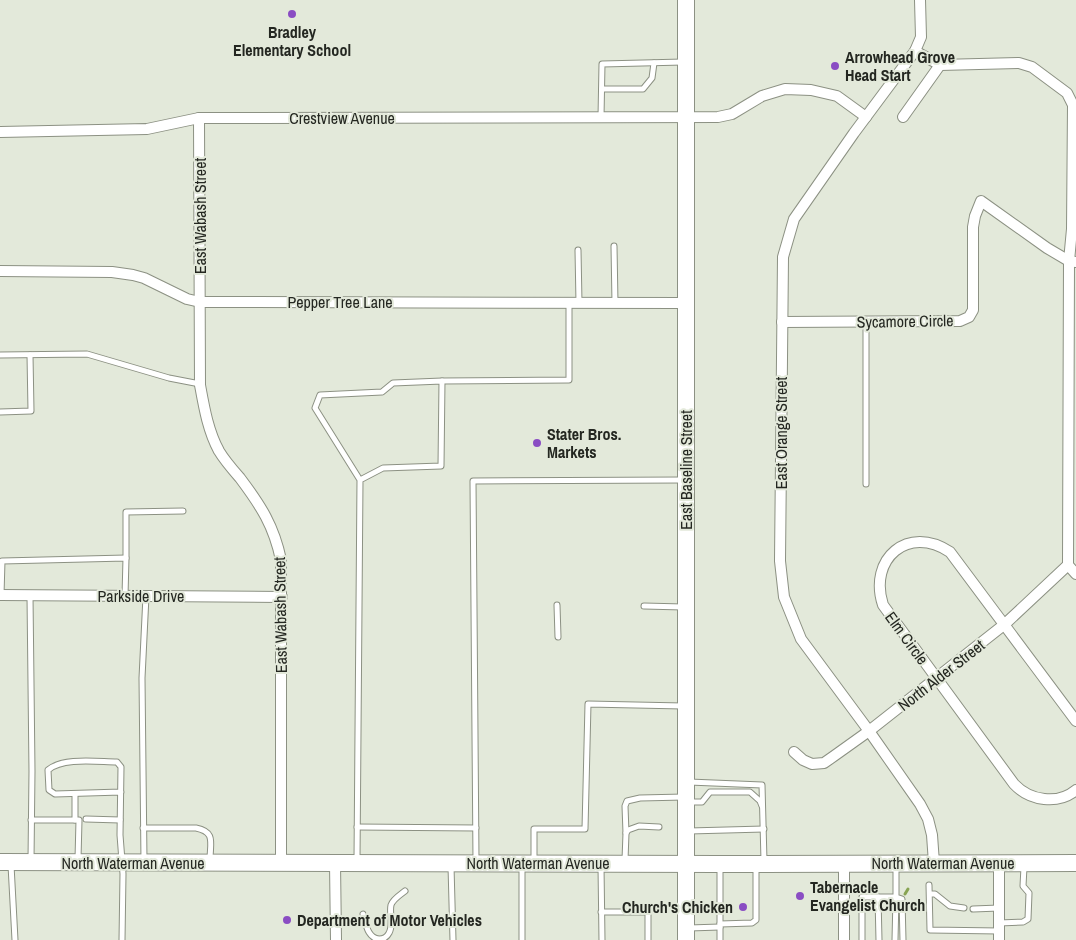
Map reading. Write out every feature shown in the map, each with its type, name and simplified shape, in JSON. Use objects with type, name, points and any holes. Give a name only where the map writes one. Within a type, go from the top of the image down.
[{"type":"main road","name":"East Baseline Street","points":[[686,0],[686,934]]},
{"type":"main road","name":"North Waterman Avenue","points":[[5,862],[450,864],[1076,863]]},
{"type":"street","name":"East Orange Street","points":[[920,0],[921,37],[915,52],[866,117],[794,219],[783,257],[780,561],[784,597],[801,639],[920,804],[928,819],[932,835],[934,864]]},
{"type":"street","points":[[915,52],[940,65],[1018,63],[1032,67],[1067,93],[1073,105],[1072,566],[1076,574]]},
{"type":"street","points":[[903,117],[940,65]]},
{"type":"street","name":"Crestview Avenue","points":[[0,132],[147,129],[199,118],[718,117],[732,114],[762,96],[785,89],[811,90],[837,96],[866,117]]},
{"type":"street","name":"East Wabash Street","points":[[199,118],[200,384],[206,416],[220,452],[254,496],[267,517],[277,538],[281,560],[281,863]]},
{"type":"street","name":"Sycamore Circle","points":[[782,322],[960,321],[969,317],[973,310],[973,227],[981,202],[1047,248],[1072,261]]},
{"type":"street","name":"Pepper Tree Lane","points":[[0,271],[112,272],[133,275],[144,278],[187,299],[200,302],[686,302]]},
{"type":"street","name":"Elm Circle","points":[[1076,721],[950,552],[937,545],[921,542],[903,546],[888,558],[880,575],[880,592],[883,605],[1018,788],[1029,795],[1045,799],[1063,798],[1076,790]]},
{"type":"street","name":"North Alder Street","points":[[794,752],[803,760],[812,764],[824,763],[869,731],[1005,624],[1072,566]]},
{"type":"street","name":"Parkside Drive","points":[[1,595],[282,597]]},
{"type":"street","points":[[335,863],[336,940]]},
{"type":"street","points":[[999,863],[999,931]]},
{"type":"street","points":[[844,864],[844,940]]},
{"type":"lane","points":[[601,118],[602,64],[686,62]]},
{"type":"lane","points":[[602,89],[644,89],[652,78],[654,63]]},
{"type":"lane","points":[[614,246],[615,302]]},
{"type":"lane","points":[[357,863],[360,480],[315,408],[320,395],[382,392],[394,382],[569,380],[578,250]]},
{"type":"lane","points":[[866,322],[866,484]]},
{"type":"lane","points":[[0,355],[87,354],[169,378],[200,384]]},
{"type":"lane","points":[[0,412],[31,411],[30,355]]},
{"type":"lane","points":[[360,480],[383,468],[441,466],[442,381]]},
{"type":"lane","points":[[476,864],[473,482],[686,480]]},
{"type":"lane","points":[[125,596],[126,512],[183,511]]},
{"type":"lane","points":[[1,595],[2,561],[126,558]]},
{"type":"lane","points":[[30,596],[31,862]]},
{"type":"lane","points":[[144,863],[142,678],[146,596]]},
{"type":"lane","points":[[557,604],[558,638]]},
{"type":"lane","points":[[644,606],[686,607]]},
{"type":"lane","points":[[522,940],[528,864],[534,828],[585,828],[588,704],[686,706]]},
{"type":"lane","points":[[121,792],[55,794],[49,790],[48,770],[52,766],[67,762],[117,762],[121,767],[122,938]]},
{"type":"lane","points":[[625,863],[625,806],[627,801],[762,785],[764,829],[756,920],[752,923],[720,925],[686,934]]},
{"type":"lane","points":[[686,794],[702,802],[710,792],[750,792],[760,801],[764,814]]},
{"type":"lane","points":[[75,820],[76,794]]},
{"type":"lane","points":[[86,819],[120,820]]},
{"type":"lane","points":[[31,820],[79,820],[78,863]]},
{"type":"lane","points":[[357,826],[476,828]]},
{"type":"lane","points":[[626,833],[631,827],[659,827]]},
{"type":"lane","points":[[143,828],[196,828],[208,832],[210,835],[210,863]]},
{"type":"lane","points":[[686,831],[764,829]]},
{"type":"lane","points":[[5,862],[14,940]]},
{"type":"lane","points":[[601,863],[602,940]]},
{"type":"lane","points":[[929,885],[930,930],[999,931],[1028,920],[1028,893],[1023,886],[1024,863]]},
{"type":"lane","points":[[450,864],[453,940]]},
{"type":"lane","points":[[720,864],[720,940]]},
{"type":"lane","points":[[895,940],[896,864]]},
{"type":"lane","points":[[363,914],[372,937],[384,938],[388,935],[390,929],[391,905],[405,891]]},
{"type":"lane","points":[[930,894],[935,894],[950,906],[964,908]]},
{"type":"lane","points":[[862,940],[862,897],[896,896],[902,899],[902,940]]},
{"type":"lane","points":[[878,897],[879,940]]},
{"type":"lane","points":[[973,908],[999,908]]},
{"type":"lane","points":[[601,912],[648,912],[648,940]]},
{"type":"waterway","points":[[905,894],[908,889]]},
{"type":"place","name":"Bradley Elementary School","points":[[292,14]]},
{"type":"place","name":"Arrowhead Grove Head Start","points":[[835,66]]},
{"type":"place","name":"Stater Bros. Markets","points":[[537,443]]},
{"type":"place","name":"Tabernacle Evangelist Church","points":[[800,896]]},
{"type":"place","name":"Church's Chicken","points":[[743,907]]},
{"type":"place","name":"Department of Motor Vehicles","points":[[287,920]]}]
